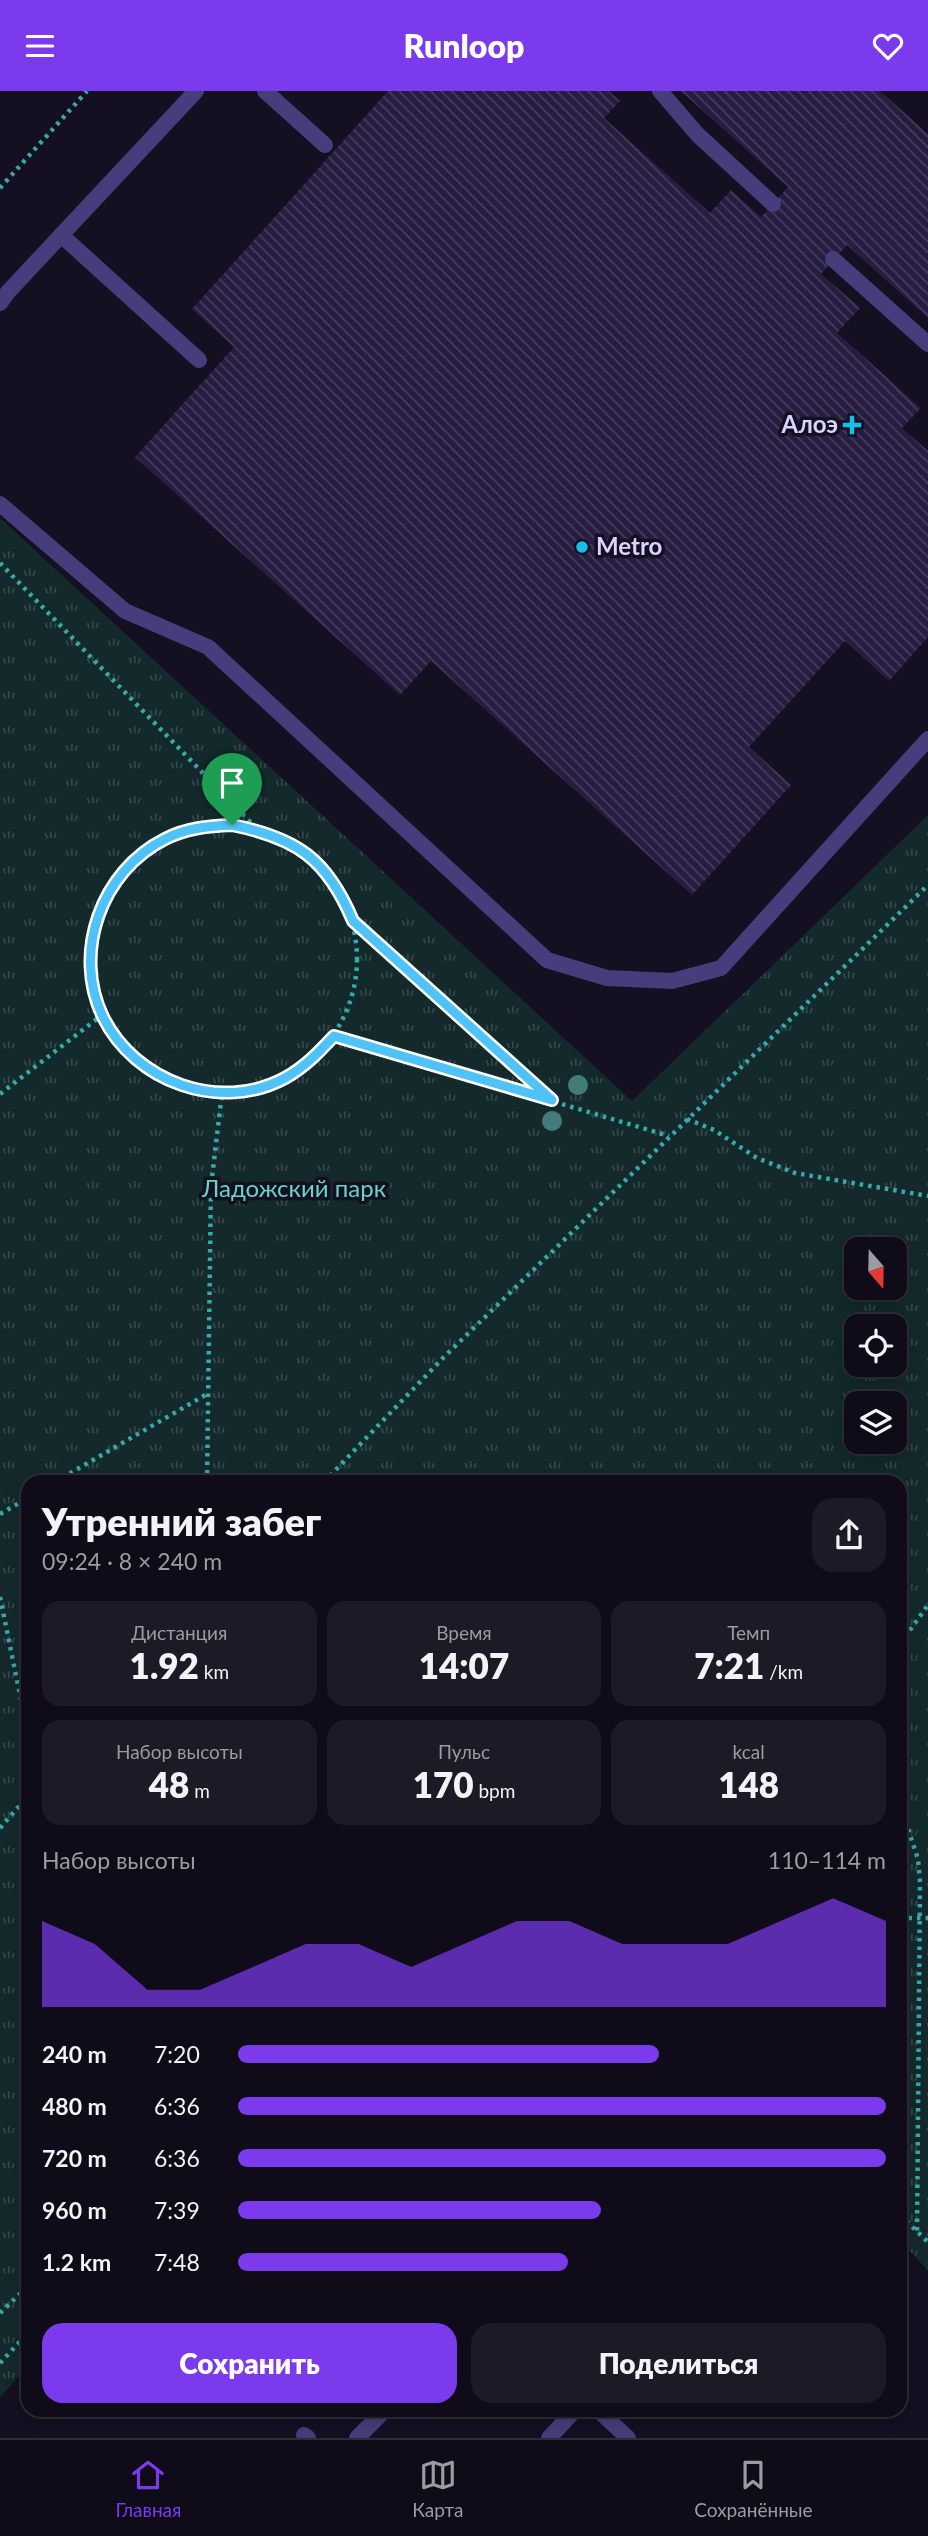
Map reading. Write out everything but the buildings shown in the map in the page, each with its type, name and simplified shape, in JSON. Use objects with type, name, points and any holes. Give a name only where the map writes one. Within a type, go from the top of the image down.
[{"type":"lane","points":[[0,303],[196,91]]},
{"type":"lane","points":[[265,91],[325,145]]},
{"type":"lane","points":[[660,91],[698,135],[773,204]]},
{"type":"lane","points":[[61,235],[199,360]]},
{"type":"lane","points":[[834,259],[928,344]]},
{"type":"lane","points":[[0,504],[125,611],[208,647],[547,960],[607,978],[672,981],[721,968],[928,739]]},
{"type":"lane","points":[[357,2438],[378,2417]]},
{"type":"lane","points":[[549,2438],[568,2417]]},
{"type":"lane","points":[[606,2417],[628,2438]]},
{"type":"path","points":[[0,188],[87,91]]},
{"type":"path","points":[[0,563],[257,829],[297,846]]},
{"type":"path","points":[[232,825],[266,832],[297,846],[323,869],[341,893],[353,921],[358,950],[356,981],[348,1009],[334,1036],[312,1060],[285,1078],[254,1089],[222,1093],[197,1090],[173,1083],[151,1071],[123,1046],[102,1015],[92,982],[90,948],[98,914],[113,884],[136,857],[165,838],[198,827],[232,825]]},
{"type":"path","points":[[331,1475],[442,1359],[928,885]]},
{"type":"path","points":[[353,921],[552,1100]]},
{"type":"path","points":[[0,1094],[102,1015]]},
{"type":"path","points":[[334,1036],[669,1136]]},
{"type":"path","points":[[207,1475],[211,1186],[222,1093]]},
{"type":"path","points":[[687,1119],[714,1130],[757,1158],[795,1173],[928,1196]]},
{"type":"path","points":[[67,1475],[208,1393]]},
{"type":"path","points":[[0,1514],[21,1502]]},
{"type":"path","points":[[0,1597],[21,1697]]},
{"type":"path","points":[[907,1632],[928,1605]]},
{"type":"path","points":[[0,1828],[21,1803]]},
{"type":"path","points":[[907,1826],[918,1859],[920,1882],[917,2232]]},
{"type":"path","points":[[907,1918],[928,1918]]},
{"type":"path","points":[[907,2222],[928,2242]]},
{"type":"path","points":[[0,2313],[21,2293]]},
{"type":"path","points":[[0,2363],[21,2340]]},
{"type":"green space","name":"Ладожский парк","points":[[0,518],[632,1101],[928,815],[928,2270],[907,2248],[907,1475],[21,1475],[21,2374],[0,2397]]},
{"type":"place","name":"Алоэ","points":[[852,425]]},
{"type":"place","name":"Metro","points":[[582,547]]},
{"type":"route","points":[[232,825],[266,832],[297,846],[323,869],[341,893],[353,921],[552,1100],[334,1036],[312,1060],[285,1078],[254,1089],[222,1093],[173,1083],[151,1071],[131,1055],[115,1037],[102,1015],[92,982],[90,948],[98,914],[113,884],[136,857],[165,838],[198,827],[232,825]]}]
